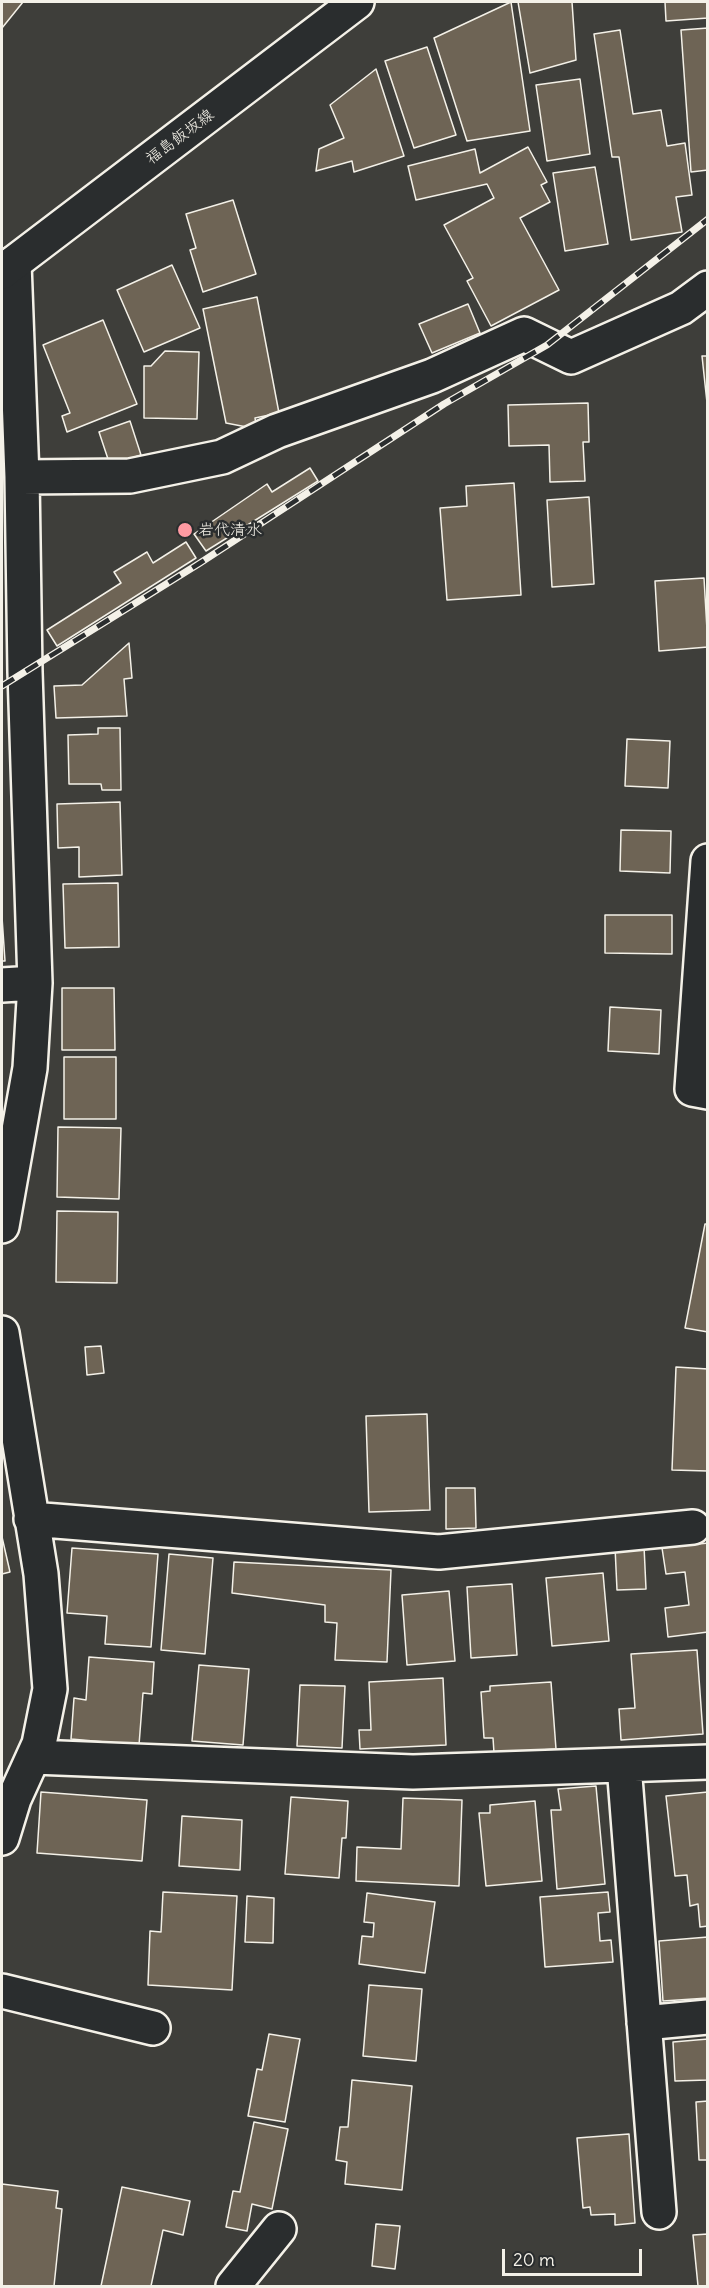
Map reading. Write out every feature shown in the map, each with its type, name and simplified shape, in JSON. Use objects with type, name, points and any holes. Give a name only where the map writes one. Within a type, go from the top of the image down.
[{"type":"street","name":"福島飯坂線","points":[[8,267],[357,2]]},
{"type":"street","points":[[2,1226],[30,1068],[35,983],[25,684],[22,477],[8,267]]},
{"type":"street","points":[[22,477],[130,476],[222,457],[278,431],[432,376],[524,334],[571,357],[681,308],[708,288]]},
{"type":"street","points":[[708,861],[692,1089],[708,1092]]},
{"type":"street","points":[[2,985],[35,983]]},
{"type":"street","points":[[2,1333],[41,1574],[50,1689],[39,1744],[14,1799],[2,1838]]},
{"type":"street","points":[[31,1519],[439,1552],[693,1527]]},
{"type":"street","points":[[34,1757],[413,1772],[708,1762]]},
{"type":"street","points":[[624,1765],[659,2212]]},
{"type":"street","points":[[2,1991],[153,2028]]},
{"type":"street","points":[[644,2023],[708,2017]]},
{"type":"street","points":[[233,2286],[279,2229]]},
{"type":"building","points":[[2,2],[23,2],[2,28]]},
{"type":"building","points":[[511,2],[530,131],[467,141],[434,38]]},
{"type":"building","points":[[518,2],[572,2],[576,60],[530,73]]},
{"type":"building","points":[[665,2],[708,2],[708,18],[666,21]]},
{"type":"building","points":[[708,28],[708,170],[691,172],[681,30]]},
{"type":"building","points":[[620,30],[633,114],[661,110],[667,146],[685,143],[692,195],[676,197],[682,232],[631,240],[619,157],[612,157],[594,34]]},
{"type":"building","points":[[427,47],[456,135],[414,148],[385,61]]},
{"type":"building","points":[[376,69],[404,156],[354,172],[352,161],[316,171],[319,149],[344,138],[330,105]]},
{"type":"building","points":[[580,79],[590,154],[547,161],[536,85]]},
{"type":"building","points":[[528,147],[547,182],[541,185],[550,202],[520,218],[559,290],[491,326],[467,281],[473,278],[444,225],[494,198],[487,184],[416,200],[408,166],[475,149],[480,173]]},
{"type":"building","points":[[595,167],[608,244],[565,251],[553,173]]},
{"type":"building","points":[[233,200],[256,274],[203,292],[190,250],[196,248],[186,214]]},
{"type":"building","points":[[172,265],[200,328],[144,352],[117,290]]},
{"type":"building","points":[[257,297],[279,413],[255,418],[257,429],[226,423],[203,309]]},
{"type":"building","points":[[468,304],[480,333],[432,353],[419,324]]},
{"type":"building","points":[[103,320],[137,404],[67,432],[62,416],[70,413],[43,345]]},
{"type":"building","points":[[165,351],[199,352],[197,419],[144,418],[144,366],[151,366]]},
{"type":"building","points":[[702,356],[708,356],[708,412]]},
{"type":"building","points":[[588,403],[589,442],[583,442],[585,481],[550,482],[549,445],[509,446],[508,405]]},
{"type":"building","points":[[130,421],[141,455],[110,465],[99,432]]},
{"type":"building","points":[[310,468],[318,481],[206,551],[194,534],[267,484],[272,492]]},
{"type":"building","points":[[514,483],[521,595],[447,600],[440,508],[467,506],[466,486]]},
{"type":"building","points":[[589,497],[594,584],[552,587],[547,500]]},
{"type":"building","points":[[186,542],[196,558],[57,646],[47,630],[121,583],[114,572],[147,552],[153,563]]},
{"type":"building","points":[[704,578],[708,647],[659,651],[655,581]]},
{"type":"building","points":[[129,643],[132,678],[124,679],[127,716],[56,718],[54,686],[82,685]]},
{"type":"building","points":[[98,728],[120,728],[121,790],[102,790],[101,784],[69,784],[68,735],[98,734]]},
{"type":"building","points":[[627,739],[670,741],[668,788],[625,786]]},
{"type":"building","points":[[120,802],[122,875],[79,877],[79,847],[58,848],[57,804]]},
{"type":"building","points":[[621,830],[671,831],[670,873],[620,871]]},
{"type":"building","points":[[118,883],[119,947],[65,948],[63,884]]},
{"type":"building","points":[[605,915],[672,915],[672,954],[605,953]]},
{"type":"building","points":[[2,917],[5,961],[2,961]]},
{"type":"building","points":[[62,988],[114,988],[115,1050],[62,1050]]},
{"type":"building","points":[[610,1007],[661,1010],[659,1054],[608,1051]]},
{"type":"building","points":[[64,1057],[116,1057],[116,1119],[64,1119]]},
{"type":"building","points":[[58,1127],[121,1128],[119,1199],[57,1197]]},
{"type":"building","points":[[57,1211],[118,1212],[117,1283],[56,1282]]},
{"type":"building","points":[[705,1224],[708,1224],[708,1332],[685,1328]]},
{"type":"building","points":[[101,1346],[104,1373],[87,1375],[85,1347]]},
{"type":"building","points":[[676,1367],[708,1369],[708,1471],[672,1470]]},
{"type":"building","points":[[427,1414],[430,1510],[369,1512],[366,1416]]},
{"type":"building","points":[[446,1488],[475,1488],[476,1528],[446,1529]]},
{"type":"building","points":[[2,1537],[10,1572],[2,1574]]},
{"type":"building","points":[[708,1543],[708,1632],[668,1637],[665,1608],[689,1605],[685,1572],[666,1574],[662,1548]]},
{"type":"building","points":[[644,1546],[646,1589],[617,1590],[615,1547]]},
{"type":"building","points":[[72,1548],[158,1554],[151,1647],[105,1644],[107,1616],[67,1613]]},
{"type":"building","points":[[169,1554],[213,1558],[205,1654],[161,1650]]},
{"type":"building","points":[[234,1562],[391,1570],[387,1662],[335,1660],[337,1623],[325,1622],[325,1605],[232,1593]]},
{"type":"building","points":[[603,1573],[609,1641],[552,1646],[546,1578]]},
{"type":"building","points":[[512,1584],[517,1655],[471,1658],[467,1587]]},
{"type":"building","points":[[449,1591],[455,1661],[407,1665],[402,1595]]},
{"type":"building","points":[[697,1650],[703,1734],[621,1740],[619,1709],[635,1708],[631,1654]]},
{"type":"building","points":[[89,1657],[154,1662],[152,1694],[143,1693],[139,1745],[71,1739],[74,1698],[86,1700]]},
{"type":"building","points":[[199,1665],[249,1669],[243,1745],[192,1741]]},
{"type":"building","points":[[443,1678],[446,1745],[360,1749],[359,1730],[371,1730],[369,1682]]},
{"type":"building","points":[[551,1682],[556,1749],[494,1753],[493,1738],[484,1738],[481,1692],[490,1691],[490,1686]]},
{"type":"building","points":[[300,1685],[345,1686],[342,1748],[297,1746]]},
{"type":"building","points":[[596,1786],[605,1884],[557,1889],[551,1810],[561,1810],[558,1789]]},
{"type":"building","points":[[41,1792],[147,1800],[142,1861],[37,1853]]},
{"type":"building","points":[[708,1792],[708,1926],[700,1927],[698,1904],[690,1906],[687,1875],[675,1876],[666,1796]]},
{"type":"building","points":[[291,1797],[348,1801],[346,1838],[342,1838],[339,1878],[285,1874]]},
{"type":"building","points":[[403,1798],[462,1800],[459,1886],[356,1881],[357,1847],[401,1849]]},
{"type":"building","points":[[535,1801],[542,1881],[486,1886],[479,1813],[490,1813],[490,1805]]},
{"type":"building","points":[[182,1816],[242,1820],[240,1870],[179,1866]]},
{"type":"building","points":[[163,1892],[237,1896],[232,1990],[148,1985],[150,1931],[161,1932]]},
{"type":"building","points":[[608,1892],[610,1912],[598,1913],[600,1941],[611,1940],[613,1962],[545,1967],[540,1897]]},
{"type":"building","points":[[367,1893],[435,1902],[425,1973],[359,1964],[362,1936],[373,1937],[374,1923],[364,1922]]},
{"type":"building","points":[[247,1896],[274,1898],[273,1943],[245,1942]]},
{"type":"building","points":[[708,1937],[708,1998],[663,2001],[659,1941]]},
{"type":"building","points":[[369,1985],[422,1989],[416,2061],[363,2056]]},
{"type":"building","points":[[269,2034],[300,2039],[285,2122],[248,2116],[257,2069],[262,2070]]},
{"type":"building","points":[[708,2039],[708,2080],[675,2081],[673,2042]]},
{"type":"building","points":[[352,2080],[412,2086],[402,2190],[345,2184],[347,2162],[336,2160],[340,2127],[348,2127]]},
{"type":"building","points":[[708,2101],[708,2160],[699,2160],[696,2102]]},
{"type":"building","points":[[254,2122],[288,2129],[272,2209],[252,2204],[247,2231],[226,2227],[233,2191],[240,2192]]},
{"type":"building","points":[[629,2134],[635,2223],[615,2225],[615,2214],[591,2215],[590,2207],[583,2208],[577,2138]]},
{"type":"building","points":[[2,2184],[58,2191],[56,2208],[62,2209],[54,2286],[2,2286]]},
{"type":"building","points":[[122,2187],[190,2201],[183,2235],[163,2230],[151,2286],[101,2286]]},
{"type":"building","points":[[376,2224],[400,2226],[395,2269],[372,2266]]},
{"type":"building","points":[[708,2234],[708,2286],[698,2286],[693,2235]]},
{"type":"railway","points":[[2,686],[200,563],[444,404],[547,345],[708,219]]},
{"type":"place","name":"岩代清水","points":[[185,530]]}]
